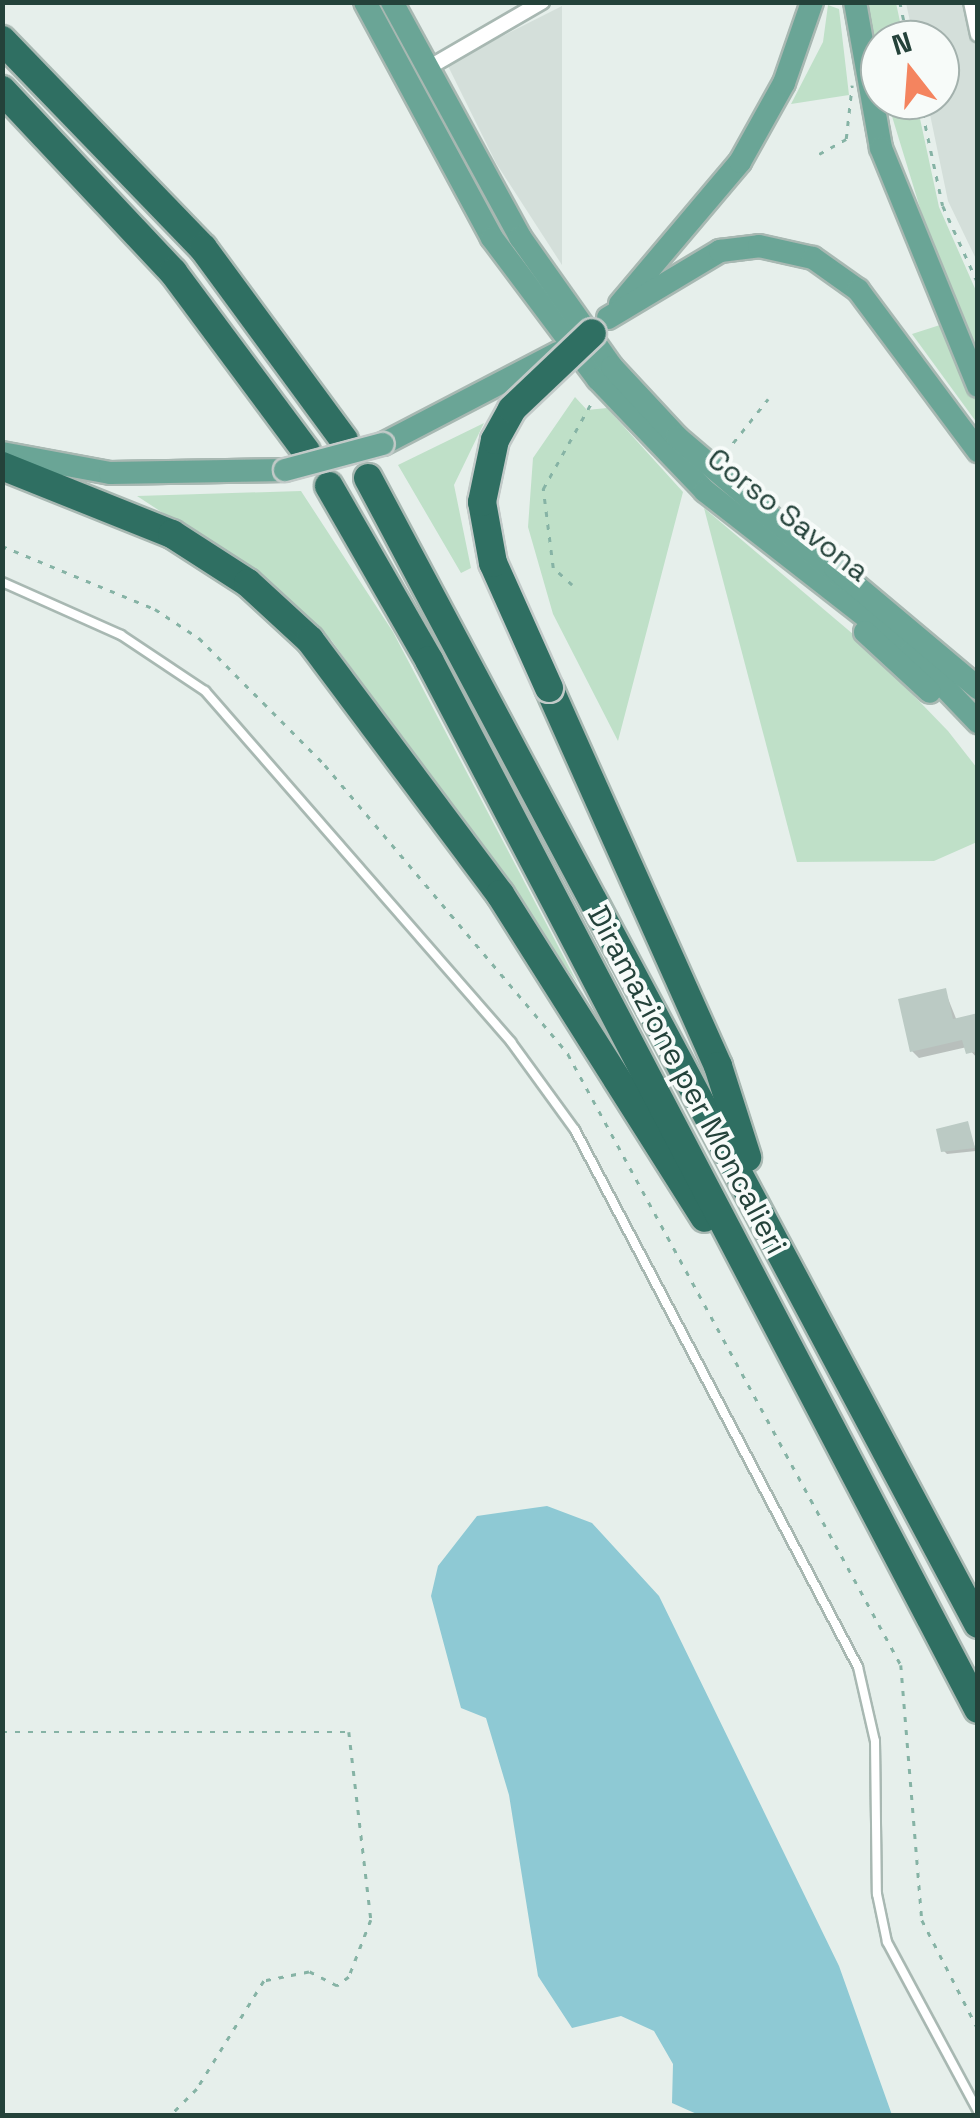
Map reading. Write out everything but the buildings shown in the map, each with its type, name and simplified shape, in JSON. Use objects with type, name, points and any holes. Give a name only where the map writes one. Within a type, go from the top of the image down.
[{"type":"highway","points":[[2,40],[203,248],[344,440]]},
{"type":"highway","points":[[2,90],[172,272],[306,451]]},
{"type":"highway","points":[[599,326],[512,409],[484,488],[488,547],[718,1066],[764,1210]]},
{"type":"highway","points":[[2,466],[172,534],[248,583],[310,640],[500,894],[797,1359]]},
{"type":"highway","name":"Diramazione per Moncalieri","points":[[368,478],[764,1210],[978,1624]]},
{"type":"highway","name":"Diramazione per Moncalieri","points":[[329,486],[797,1359],[978,1709]]},
{"type":"main road","name":"Corso Savona","points":[[364,2],[492,238],[598,379],[756,532],[911,652],[978,722]]},
{"type":"main road","name":"Corso Savona","points":[[392,2],[561,297],[612,368],[713,468],[816,554],[978,706]]},
{"type":"main road","points":[[599,326],[740,162],[784,82],[812,2]]},
{"type":"main road","points":[[855,2],[860,34]]},
{"type":"main road","points":[[879,120],[921,261],[978,386]]},
{"type":"main road","points":[[2,454],[110,473],[284,470],[383,444],[558,354],[720,251],[759,246],[813,258],[858,290],[978,452]]},
{"type":"main road","points":[[756,532],[978,740]]},
{"type":"main road","points":[[816,554],[978,688]]},
{"type":"street","points":[[428,68],[542,2]]},
{"type":"street","points":[[971,2],[978,34]]},
{"type":"lane","points":[[2,582],[121,635],[205,691],[512,1042],[575,1130],[858,1667],[875,1741],[887,1942],[978,2111]]},
{"type":"path","points":[[820,154],[846,138],[844,88],[860,82]]},
{"type":"path","points":[[924,120],[942,206],[978,284]]},
{"type":"path","points":[[572,585],[553,568],[543,489],[598,379]]},
{"type":"path","points":[[713,468],[768,400]]},
{"type":"path","points":[[2,546],[155,609],[199,638],[325,766],[568,1054],[901,1666],[922,1920],[978,2029]]},
{"type":"path","points":[[2,1732],[349,1732],[371,1920],[349,1978],[337,1986],[309,1972],[264,1981],[198,2089],[170,2116]]},
{"type":"shaded area","points":[[906,3],[977,3],[977,261],[948,201],[931,120],[960,120],[960,20],[910,20]]},
{"type":"shaded area","points":[[562,6],[562,265],[496,163],[447,64]]},
{"type":"green space","points":[[866,3],[896,3],[900,20],[870,20]]},
{"type":"green space","points":[[828,5],[839,9],[849,95],[791,104],[823,42]]},
{"type":"green space","points":[[893,120],[920,120],[939,207],[977,293],[977,357],[935,257]]},
{"type":"green space","points":[[940,325],[977,400],[977,423],[912,334]]},
{"type":"green space","points":[[575,397],[587,410],[607,408],[683,492],[618,741],[553,614],[528,527],[533,458]]},
{"type":"green space","points":[[484,423],[454,485],[471,568],[461,573],[398,465]]},
{"type":"green space","points":[[301,491],[393,632],[578,984],[332,641],[261,577],[137,496]]},
{"type":"green space","points":[[704,508],[860,640],[948,731],[977,768],[977,842],[934,861],[797,862]]},
{"type":"water","points":[[547,1506],[592,1523],[659,1596],[839,1966],[892,2115],[699,2115],[672,2103],[673,2064],[654,2031],[621,2016],[572,2028],[538,1976],[509,1795],[486,1718],[461,1708],[431,1596],[438,1566],[477,1516]]}]
